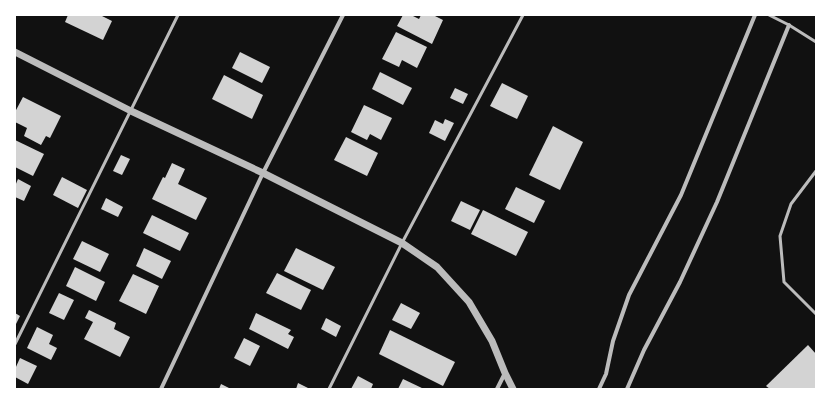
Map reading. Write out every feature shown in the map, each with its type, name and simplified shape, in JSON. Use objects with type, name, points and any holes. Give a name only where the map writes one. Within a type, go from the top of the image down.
[{"type":"street","points":[[161,389],[263,173],[343,15]]},
{"type":"street","points":[[599,389],[606,374],[613,341],[629,295],[681,196],[755,15]]},
{"type":"street","points":[[627,389],[644,350],[680,282],[717,202],[789,25]]},
{"type":"street","points":[[15,52],[131,111],[263,173],[402,243],[437,267],[469,302],[492,341],[505,373],[514,389]]},
{"type":"street","points":[[497,389],[505,373]]},
{"type":"lane","points":[[15,344],[178,15]]},
{"type":"lane","points":[[329,389],[402,243],[523,15]]},
{"type":"lane","points":[[769,15],[789,25],[816,42]]},
{"type":"lane","points":[[816,171],[791,204],[780,236],[784,282],[816,314]]},
{"type":"building","points":[[68,15],[100,15],[112,21],[103,40],[65,22]]},
{"type":"building","points":[[403,15],[411,15],[419,19],[421,15],[433,15],[443,20],[432,44],[397,26]]},
{"type":"building","points":[[396,32],[427,47],[417,68],[402,60],[399,67],[382,59]]},
{"type":"building","points":[[240,52],[270,67],[262,83],[232,68]]},
{"type":"building","points":[[380,72],[412,88],[403,105],[372,89]]},
{"type":"building","points":[[224,75],[263,95],[252,119],[212,99]]},
{"type":"building","points":[[502,83],[528,96],[517,119],[490,106]]},
{"type":"building","points":[[455,88],[468,94],[463,104],[450,98]]},
{"type":"building","points":[[23,97],[61,116],[50,138],[46,136],[41,145],[24,136],[27,128],[15,122],[15,112]]},
{"type":"building","points":[[364,105],[392,118],[381,140],[370,134],[367,140],[351,132]]},
{"type":"building","points":[[445,119],[454,123],[445,141],[429,133],[435,120],[443,124]]},
{"type":"building","points":[[553,126],[583,142],[560,190],[529,175]]},
{"type":"building","points":[[346,137],[378,153],[367,176],[334,160]]},
{"type":"building","points":[[15,140],[44,154],[33,176],[15,167]]},
{"type":"building","points":[[121,155],[130,159],[122,175],[113,171]]},
{"type":"building","points":[[172,163],[185,169],[178,184],[207,198],[196,220],[152,199]]},
{"type":"building","points":[[62,177],[87,190],[78,208],[53,195]]},
{"type":"building","points":[[18,179],[31,186],[24,201],[15,197],[15,186]]},
{"type":"building","points":[[516,187],[545,201],[534,223],[505,209]]},
{"type":"building","points":[[106,198],[123,207],[118,217],[101,209]]},
{"type":"building","points":[[461,201],[480,210],[470,230],[451,221]]},
{"type":"building","points":[[483,210],[528,232],[516,256],[471,234]]},
{"type":"building","points":[[152,215],[189,233],[180,251],[143,233]]},
{"type":"building","points":[[82,241],[109,254],[100,272],[73,259]]},
{"type":"building","points":[[144,248],[171,261],[162,279],[136,266]]},
{"type":"building","points":[[296,248],[335,267],[323,290],[284,271]]},
{"type":"building","points":[[75,267],[105,282],[96,301],[66,286]]},
{"type":"building","points":[[277,273],[311,290],[301,310],[266,293]]},
{"type":"building","points":[[133,274],[159,286],[146,314],[119,301]]},
{"type":"building","points":[[59,293],[74,300],[64,320],[49,313]]},
{"type":"building","points":[[401,303],[420,313],[411,329],[392,320]]},
{"type":"building","points":[[89,310],[116,323],[114,329],[130,337],[120,357],[84,339],[93,322],[85,318]]},
{"type":"building","points":[[15,313],[20,316],[15,326]]},
{"type":"building","points":[[256,313],[291,330],[288,334],[294,337],[288,349],[249,329]]},
{"type":"building","points":[[326,318],[341,326],[336,337],[321,329]]},
{"type":"building","points":[[37,327],[53,335],[49,344],[57,348],[51,360],[27,348]]},
{"type":"building","points":[[390,330],[455,362],[443,386],[379,354]]},
{"type":"building","points":[[244,338],[260,346],[250,366],[234,358]]},
{"type":"building","points":[[808,345],[816,354],[816,389],[770,389],[766,386]]},
{"type":"building","points":[[20,358],[37,366],[28,384],[15,377],[15,369]]},
{"type":"building","points":[[358,376],[373,384],[371,389],[351,389]]},
{"type":"building","points":[[403,379],[424,389],[398,389]]},
{"type":"building","points":[[298,383],[310,389],[296,389]]},
{"type":"building","points":[[221,384],[231,389],[219,389]]}]
